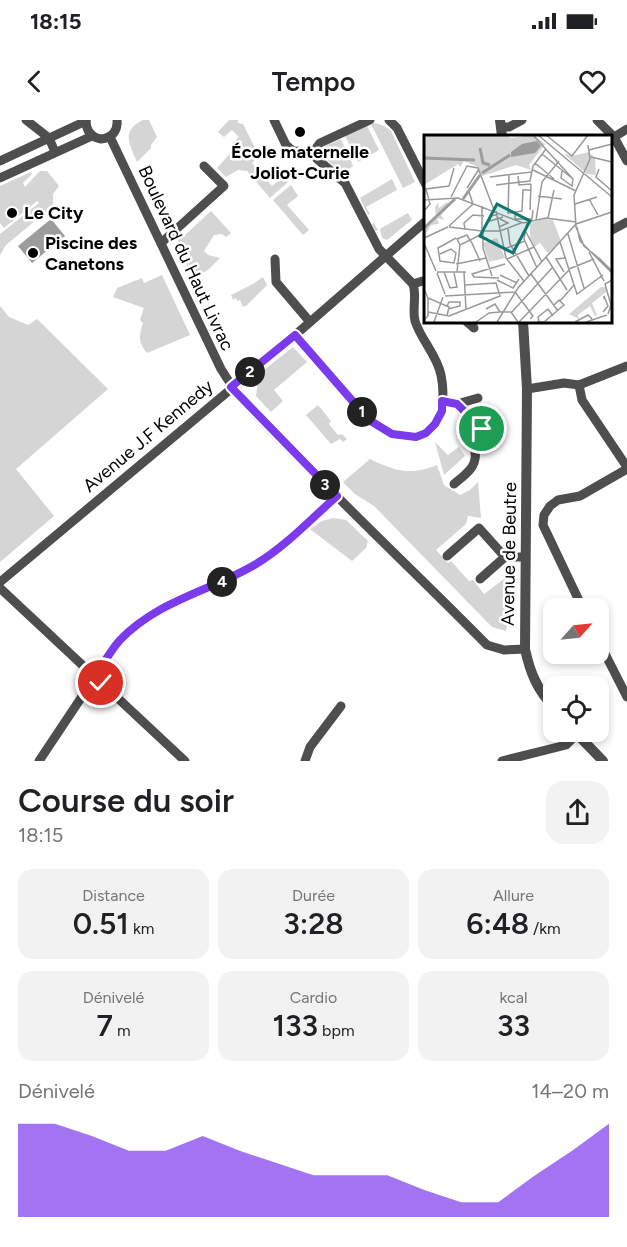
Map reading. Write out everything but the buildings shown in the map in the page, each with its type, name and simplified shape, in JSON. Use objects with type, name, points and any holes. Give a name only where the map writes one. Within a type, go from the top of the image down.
[{"type":"street","points":[[26,120],[49,138],[55,152]]},
{"type":"street","points":[[274,120],[286,145],[293,152],[313,152]]},
{"type":"street","points":[[313,152],[320,143],[370,120]]},
{"type":"street","points":[[389,120],[397,128],[424,181]]},
{"type":"street","points":[[501,128],[509,127],[522,120]]},
{"type":"street","points":[[597,120],[614,137],[627,161]]},
{"type":"street","points":[[0,161],[86,121],[86,127],[92,136],[101,139],[110,137],[116,131],[119,121]]},
{"type":"street","points":[[614,137],[627,129]]},
{"type":"street","points":[[0,178],[92,136]]},
{"type":"street","name":"Boulevard du Haut Livrac","points":[[110,137],[220,369],[231,387],[487,645],[504,650],[525,649]]},
{"type":"street","points":[[295,335],[369,420],[392,434],[416,437],[426,433],[435,424],[442,411],[441,375],[414,317],[413,285],[379,249],[345,183],[317,159],[313,152]]},
{"type":"street","points":[[161,243],[224,186],[204,166]]},
{"type":"street","points":[[612,230],[627,222]]},
{"type":"street","name":"Avenue J.F Kennedy","points":[[0,582],[295,335],[424,223]]},
{"type":"street","points":[[275,259],[276,282],[310,322]]},
{"type":"street","points":[[413,285],[424,281]]},
{"type":"street","points":[[467,322],[474,328]]},
{"type":"street","name":"Avenue de Beutre","points":[[523,322],[527,389],[525,649],[532,676],[543,694]]},
{"type":"street","points":[[527,389],[564,383],[579,385],[627,366]]},
{"type":"street","points":[[578,598],[543,525],[544,515],[558,500],[580,496],[627,469],[582,400],[579,385]]},
{"type":"street","points":[[442,401],[457,404],[478,398]]},
{"type":"street","points":[[454,484],[473,468],[477,456],[474,448],[482,429],[457,404]]},
{"type":"street","points":[[39,761],[119,641],[150,615],[174,601],[219,583],[256,564],[280,548],[337,496]]},
{"type":"street","points":[[447,556],[479,528],[506,558]]},
{"type":"street","points":[[480,579],[506,558],[525,557]]},
{"type":"street","points":[[0,588],[185,761]]},
{"type":"street","points":[[609,662],[627,697]]},
{"type":"street","points":[[305,761],[310,747],[341,706]]},
{"type":"street","points":[[502,761],[566,745],[568,742]]},
{"type":"street","points":[[585,742],[603,761]]},
{"type":"shaded area","points":[[149,120],[157,137],[151,148],[137,162],[130,144],[129,133],[136,124]]},
{"type":"shaded area","points":[[229,120],[238,120],[238,123],[243,124],[259,156],[252,163],[272,186],[283,177],[288,182],[270,198],[247,171],[238,170],[226,177],[217,168],[236,147],[232,143],[239,137],[232,130],[224,137],[218,132]]},
{"type":"shaded area","points":[[376,123],[391,131],[415,182],[403,188],[371,124]]},
{"type":"shaded area","points":[[367,126],[379,150],[358,162],[345,136]]},
{"type":"shaded area","points":[[341,139],[353,166],[343,173],[329,162],[324,151],[325,146]]},
{"type":"shaded area","points":[[40,171],[47,171],[59,186],[53,194],[53,206],[6,245],[0,255],[0,234],[39,203],[37,201],[4,228],[0,223],[0,186],[31,172],[32,174],[23,183],[25,187]]},
{"type":"shaded area","points":[[392,179],[397,190],[366,207],[370,214],[368,215],[360,198]]},
{"type":"shaded area","points":[[291,185],[298,196],[287,205],[309,230],[303,235],[273,200]]},
{"type":"shaded area","points":[[211,211],[231,233],[226,237],[222,234],[214,235],[204,251],[208,255],[220,258],[208,270],[194,277],[179,250],[179,238],[181,233],[185,235]]},
{"type":"shaded area","points":[[408,213],[412,220],[387,240],[382,238],[379,229]]},
{"type":"shaded area","points":[[51,219],[65,236],[32,263],[18,246]]},
{"type":"shaded area","points":[[162,275],[190,335],[147,353],[140,339],[143,323],[140,320],[144,308],[113,297],[117,288],[142,278],[144,283]]},
{"type":"shaded area","points":[[263,277],[267,285],[247,305],[243,307],[240,300],[237,301],[236,298],[233,300],[231,295]]},
{"type":"shaded area","points":[[0,306],[9,317],[28,325],[37,319],[108,389],[16,469],[54,516],[0,562]]},
{"type":"shaded area","points":[[293,347],[307,362],[274,390],[283,401],[271,412],[256,396],[259,374]]},
{"type":"shaded area","points":[[318,405],[331,421],[329,424],[338,435],[342,434],[347,439],[343,442],[340,439],[331,444],[306,415]]},
{"type":"shaded area","points":[[435,442],[448,455],[459,447],[465,456],[444,475]]},
{"type":"shaded area","points":[[370,459],[403,471],[437,465],[444,485],[460,495],[470,490],[478,482],[481,518],[468,516],[466,524],[436,550],[448,563],[451,561],[469,581],[473,580],[484,594],[512,573],[510,615],[506,631],[492,627],[374,506],[355,494],[343,482]]},
{"type":"shaded area","points":[[333,518],[346,520],[368,541],[366,548],[352,561],[310,529],[322,521]]},
{"type":"place","name":"École maternelle Joliot-Curie","points":[[300,132]]},
{"type":"place","name":"Le City","points":[[12,213]]},
{"type":"place","name":"Piscine des Canetons","points":[[33,253]]},
{"type":"route","points":[[101,683],[94,678],[119,641],[138,623],[174,601],[219,583],[256,564],[280,548],[337,496],[231,387],[295,335],[369,420],[392,434],[416,437],[426,433],[435,424],[442,411],[442,401],[457,404],[482,429]]}]
